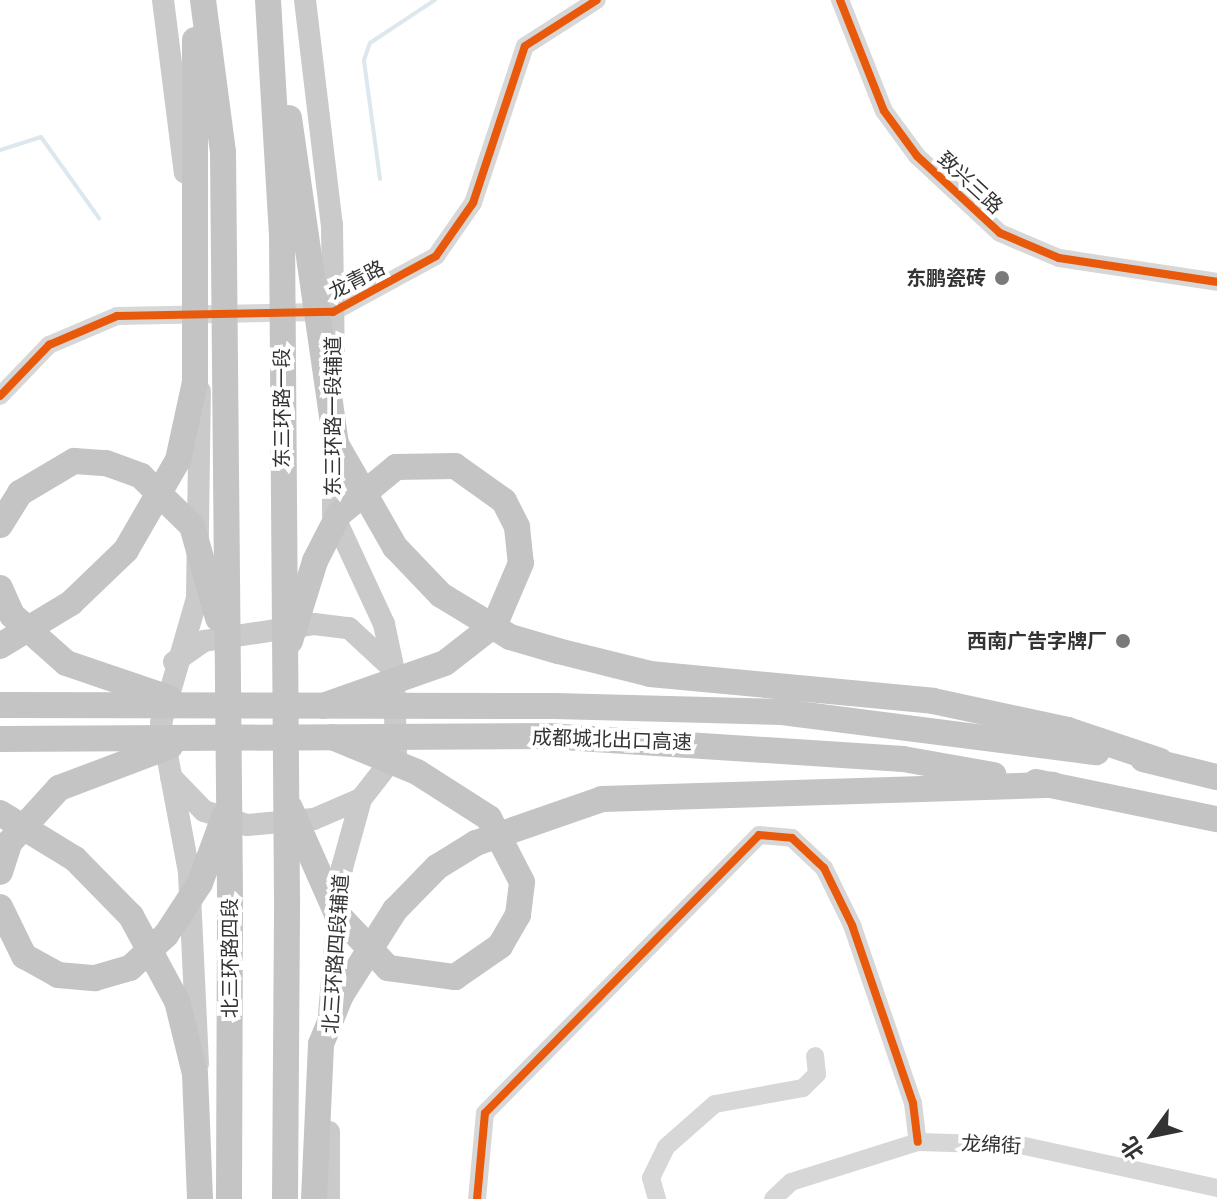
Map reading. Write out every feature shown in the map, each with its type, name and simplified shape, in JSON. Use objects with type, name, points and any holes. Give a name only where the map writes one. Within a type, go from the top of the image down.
[{"type":"highway","points":[[0,646],[71,603],[126,550],[156,509],[178,460],[195,382],[195,0]]},
{"type":"highway","points":[[203,0],[223,152],[229,667]]},
{"type":"highway","points":[[268,4],[336,444],[395,547],[441,595],[510,637],[650,674],[933,701],[1068,730],[1160,761]]},
{"type":"highway","name":"东三环路一段","points":[[268,4],[282,233],[285,798]]},
{"type":"highway","points":[[0,525],[20,493],[74,461],[106,463],[141,476],[192,526],[229,667]]},
{"type":"highway","points":[[283,664],[315,561],[339,514],[396,467],[455,466],[504,501],[517,527],[521,563],[495,624],[445,663],[323,706]]},
{"type":"highway","points":[[0,588],[12,615],[66,663],[196,706]]},
{"type":"highway","name":"北三环路四段","points":[[229,667],[229,1199]]},
{"type":"highway","name":"成都城北出口高速","points":[[0,705],[555,706],[782,712],[1160,761],[1217,777]]},
{"type":"highway","name":"成都城北出口高速","points":[[0,739],[548,736],[903,759],[1053,785],[1217,819]]},
{"type":"highway","points":[[285,798],[337,914],[388,968],[455,977],[500,946],[518,915],[522,882],[489,818],[417,772],[332,737]]},
{"type":"highway","points":[[0,872],[10,842],[59,788],[196,738]]},
{"type":"highway","points":[[314,1199],[321,1044],[341,995],[395,910],[437,867],[476,843],[602,799],[1053,785]]},
{"type":"highway","points":[[285,798],[285,1199]]},
{"type":"highway","points":[[0,907],[24,956],[58,975],[95,978],[130,968],[166,935],[200,883],[230,802]]},
{"type":"highway","points":[[0,813],[75,859],[131,916],[177,1001],[195,1074],[200,1199]]},
{"type":"main road","points":[[163,0],[201,314],[197,598],[174,662],[161,723],[189,872],[199,989],[193,1199]]},
{"type":"main road","name":"东三环路一段辅道","points":[[305,0],[332,225],[333,514],[384,624],[394,671],[396,725]]},
{"type":"main road","points":[[174,662],[204,641],[314,624],[349,628],[394,671]]},
{"type":"main road","name":"北三环路四段辅道","points":[[329,1199],[329,1012],[342,868],[361,799],[396,754],[396,725]]},
{"type":"main road","points":[[168,773],[204,811],[247,825],[314,819],[361,799]]},
{"type":"street","name":"龙青路","points":[[0,396],[49,345],[81,328],[117,316],[333,312],[436,256],[473,203],[525,46],[597,0]]},
{"type":"street","name":"致兴三路","points":[[840,0],[884,111],[917,156],[1000,233],[1059,258],[1217,282]]},
{"type":"street","points":[[477,1199],[485,1113],[759,835],[792,838],[824,868],[852,925],[913,1103],[918,1142]]},
{"type":"street","points":[[657,1199],[651,1178],[666,1147],[715,1104],[803,1088],[817,1074],[815,1056]]},
{"type":"street","name":"龙绵街","points":[[773,1199],[791,1182],[918,1142],[1020,1145],[1217,1188]]},
{"type":"waterway","points":[[380,179],[364,60],[370,43],[435,0]]},
{"type":"waterway","points":[[0,150],[41,137],[99,218]]},
{"type":"cycle path","points":[[0,396],[49,345],[117,316],[333,312],[436,256],[473,203],[525,46],[597,0]]},
{"type":"cycle path","points":[[840,0],[884,111],[917,156],[1000,233],[1059,258],[1217,282]]},
{"type":"cycle path","points":[[477,1199],[485,1113],[759,835],[792,838],[824,868],[852,925],[913,1103],[918,1142]]},
{"type":"place","name":"东鹏瓷砖","points":[[1002,278]]},
{"type":"place","name":"西南广告字牌厂","points":[[1123,641]]}]
